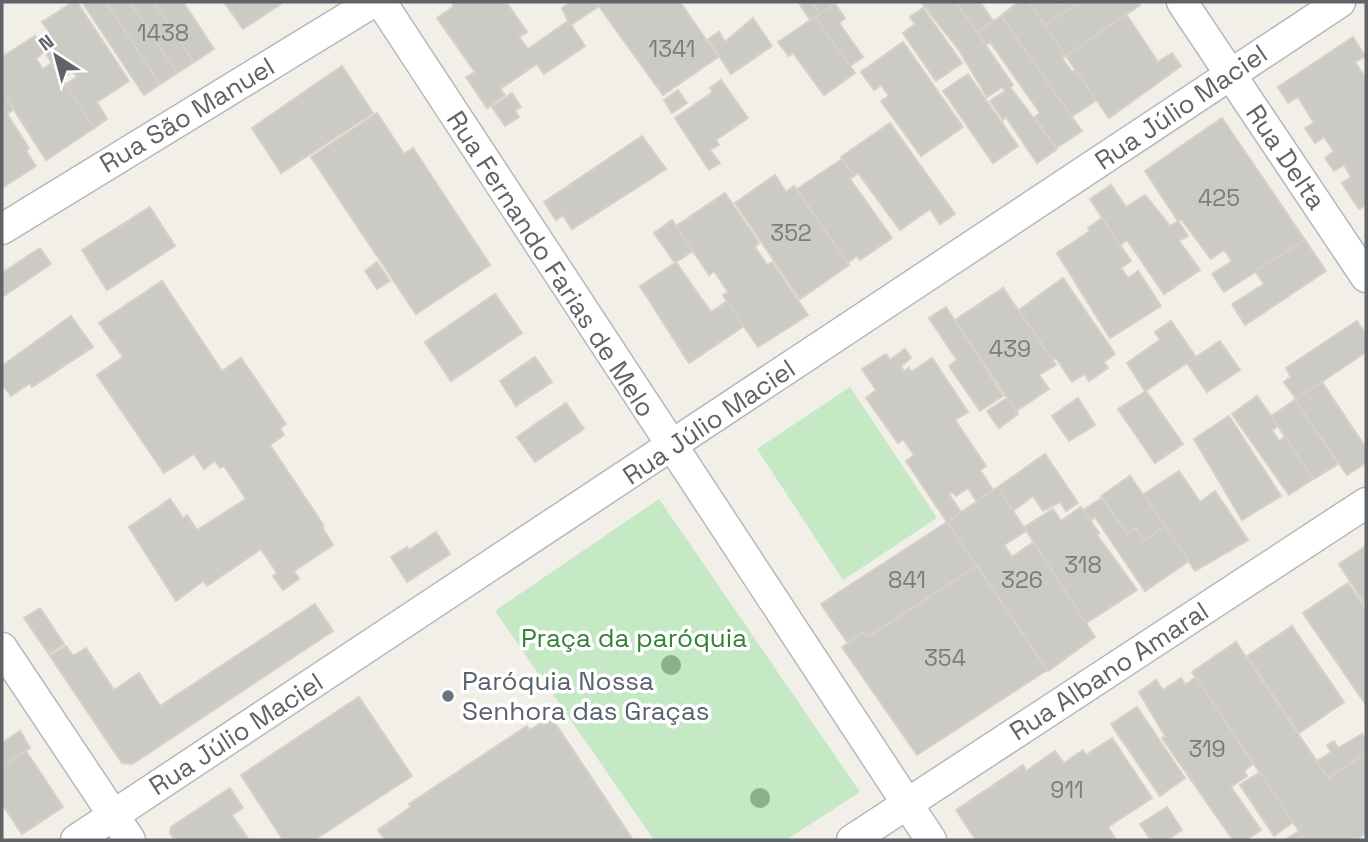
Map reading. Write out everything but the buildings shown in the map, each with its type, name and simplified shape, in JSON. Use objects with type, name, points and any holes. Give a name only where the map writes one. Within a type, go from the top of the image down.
[{"type":"street","name":"Rua São Manuel","points":[[2,229],[373,2]]},
{"type":"street","name":"Rua Fernando Farias de Melo","points":[[381,2],[670,448],[931,840]]},
{"type":"street","name":"Rua Delta","points":[[1182,2],[1366,277]]},
{"type":"street","name":"Rua Júlio Maciel","points":[[76,840],[1340,2]]},
{"type":"street","name":"Rua Albano Amaral","points":[[852,840],[1366,503]]},
{"type":"street","points":[[2,648],[130,840]]},
{"type":"green space","points":[[850,387],[937,518],[843,580],[757,449]]},
{"type":"green space","name":"Praça da paróquia","points":[[659,499],[860,792],[786,840],[654,840],[495,611]]},
{"type":"place","name":"Paróquia Nossa Senhora das Graças","points":[[448,696]]}]
